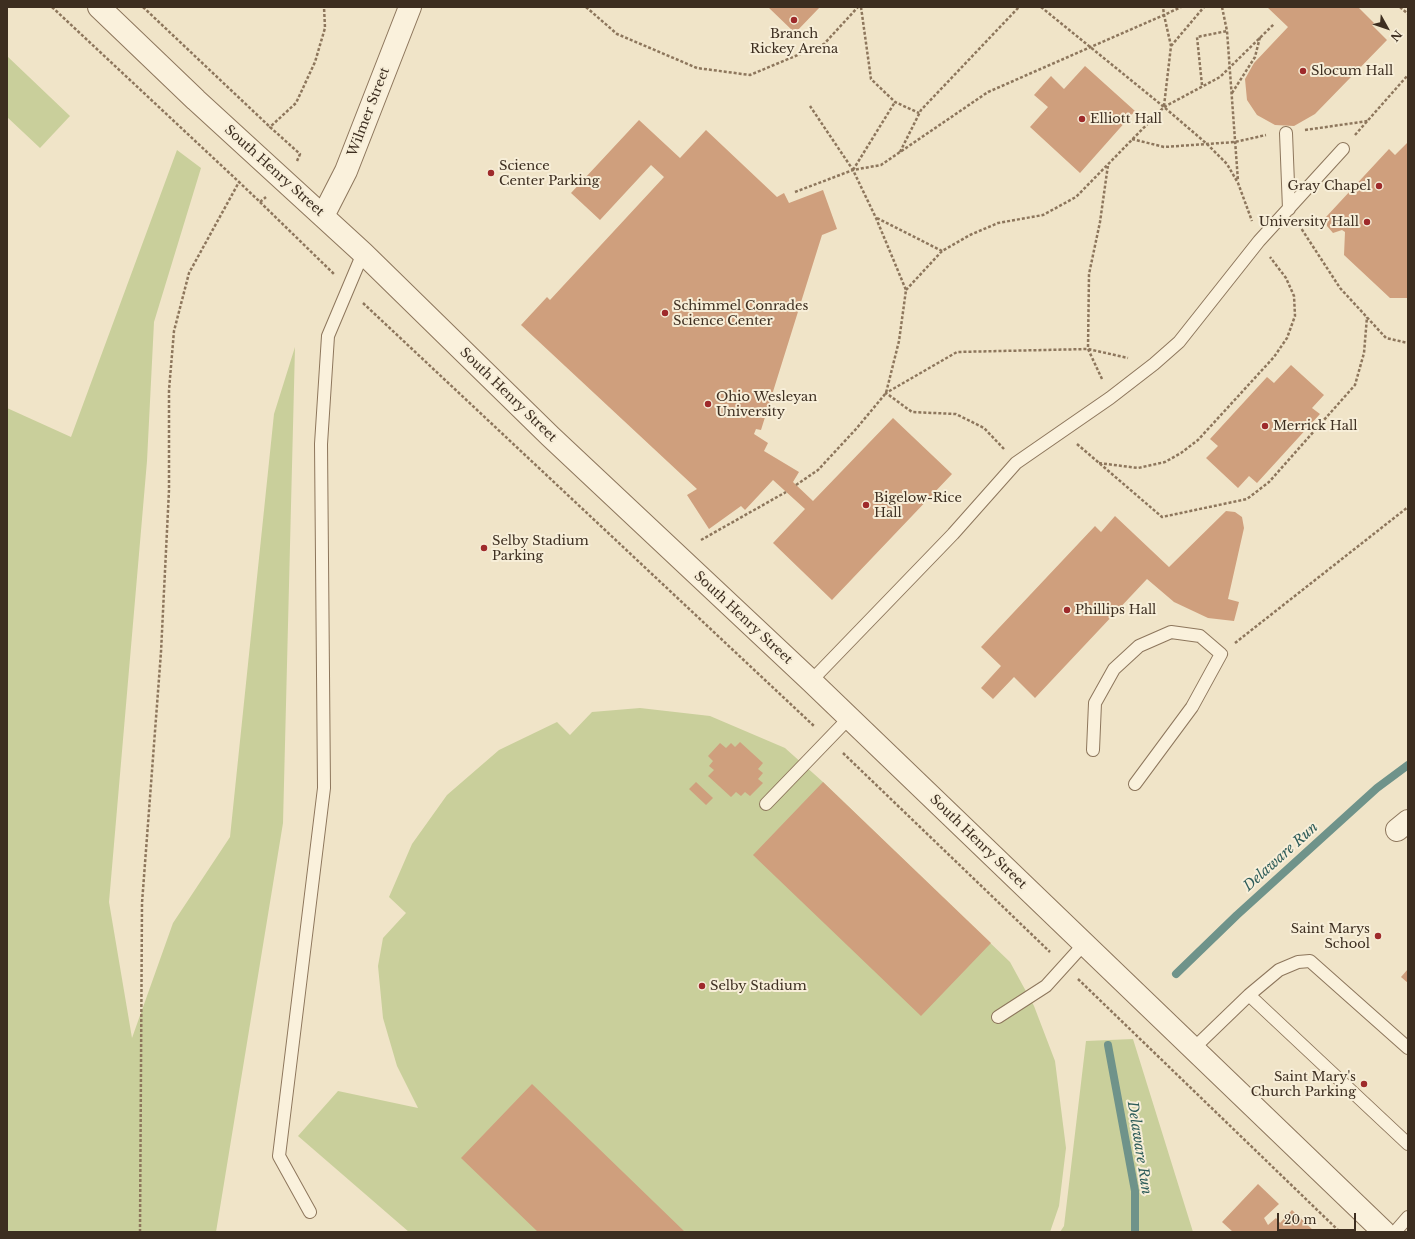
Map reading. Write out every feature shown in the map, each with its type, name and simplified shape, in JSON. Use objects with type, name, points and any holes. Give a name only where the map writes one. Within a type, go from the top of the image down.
[{"type":"street","name":"South Henry Street","points":[[99,7],[196,100],[323,216],[550,436],[811,681],[1384,1232]]},
{"type":"street","name":"Wilmer Street","points":[[323,216],[346,171],[410,7]]},
{"type":"lane","points":[[1286,132],[1289,209]]},
{"type":"lane","points":[[811,681],[953,534],[1016,463],[1110,398],[1154,364],[1179,342],[1260,241],[1343,149]]},
{"type":"lane","points":[[310,1212],[279,1156],[324,788],[321,444],[328,336],[362,253]]},
{"type":"lane","points":[[1093,750],[1095,703],[1114,669],[1139,646],[1172,632],[1200,636],[1220,654],[1192,707],[1135,784]]},
{"type":"lane","points":[[766,804],[849,718]]},
{"type":"lane","points":[[998,1017],[1046,986],[1084,944]]},
{"type":"lane","points":[[1193,1049],[1249,995],[1279,970],[1298,962],[1310,961],[1408,1048]]},
{"type":"lane","points":[[1249,995],[1408,1144]]},
{"type":"lane","points":[[1395,1232],[1408,1217]]},
{"type":"path","points":[[52,7],[828,740],[1340,1232]]},
{"type":"path","points":[[143,7],[300,154],[286,182],[260,202]]},
{"type":"path","points":[[270,127],[296,103],[315,62],[325,28],[324,7]]},
{"type":"path","points":[[586,7],[617,34],[697,68],[750,75],[824,44],[858,7]]},
{"type":"path","points":[[861,7],[871,79],[895,102],[919,113]]},
{"type":"path","points":[[899,152],[919,113],[1019,7]]},
{"type":"path","points":[[1042,7],[1164,107],[1207,144],[1227,164],[1238,183],[1260,241],[1286,278],[1294,296],[1295,316],[1287,338],[1274,356],[1198,440],[1181,453],[1165,462],[1138,468],[1099,463]]},
{"type":"path","points":[[1163,7],[1171,46],[1164,107]]},
{"type":"path","points":[[795,192],[853,170],[881,165],[988,92],[1091,48],[1181,7]]},
{"type":"path","points":[[1171,46],[1204,7]]},
{"type":"path","points":[[1222,7],[1227,31],[1238,183]]},
{"type":"path","points":[[1400,7],[1408,14]]},
{"type":"path","points":[[906,290],[942,251],[970,235],[991,226],[1043,214],[1076,197],[1164,107],[1202,85],[1220,77],[1229,66],[1274,24]]},
{"type":"path","points":[[1202,85],[1197,37],[1227,31]]},
{"type":"path","points":[[1231,93],[1255,57],[1260,37]]},
{"type":"path","points":[[1343,149],[1408,75]]},
{"type":"path","points":[[853,170],[895,102]]},
{"type":"path","points":[[810,106],[853,170],[876,218],[906,290],[899,341],[886,393]]},
{"type":"path","points":[[1132,139],[1164,147],[1235,142],[1286,132],[1368,121]]},
{"type":"path","points":[[1108,164],[1100,222],[1090,274],[1088,349],[1110,398]]},
{"type":"path","points":[[140,1232],[142,902],[161,652],[169,490],[169,390],[174,331],[190,273],[239,182]]},
{"type":"path","points":[[1289,209],[1340,288],[1386,338],[1408,343]]},
{"type":"path","points":[[876,218],[942,251]]},
{"type":"path","points":[[1062,431],[1162,517],[1247,499],[1269,482],[1355,385],[1364,353],[1367,317]]},
{"type":"path","points":[[796,485],[818,470],[856,429],[886,393],[957,352],[1088,349],[1154,364]]},
{"type":"path","points":[[886,393],[912,412],[956,414],[984,428],[1016,463]]},
{"type":"path","points":[[701,540],[786,492]]},
{"type":"path","points":[[1220,654],[1408,507]]},
{"type":"green space","points":[[7,56],[70,116],[40,148],[7,117]]},
{"type":"green space","points":[[177,150],[201,168],[154,322],[147,461],[109,902],[132,1038],[173,923],[230,837],[274,414],[295,347],[283,823],[216,1232],[7,1232],[7,408],[71,437]]},
{"type":"green space","name":"Selby Stadium","points":[[640,708],[710,716],[785,748],[823,782],[1010,962],[1034,1006],[1055,1061],[1066,1148],[1059,1206],[1050,1232],[409,1232],[298,1136],[338,1091],[418,1108],[397,1066],[383,1018],[378,966],[383,938],[406,913],[389,897],[412,844],[447,795],[499,750],[557,722],[570,735],[592,712]]},
{"type":"green space","points":[[1133,1039],[1193,1232],[1060,1232],[1064,1226],[1086,1041]]},
{"type":"building","name":"Branch Rickey Arena","points":[[768,7],[820,7],[795,33]]},
{"type":"building","name":"Slocum Hall","points":[[1267,7],[1358,7],[1374,23],[1372,25],[1387,40],[1315,114],[1294,126],[1275,125],[1257,115],[1247,100],[1245,79],[1254,63],[1288,27]]},
{"type":"building","name":"Elliott Hall","points":[[1085,66],[1135,111],[1080,173],[1030,127],[1048,107],[1034,95],[1051,76],[1064,89]]},
{"type":"building","name":"Schimmel Conrades Science Center","points":[[639,120],[680,158],[706,130],[777,197],[784,193],[789,203],[823,190],[837,229],[822,235],[761,430],[756,429],[754,434],[768,443],[764,451],[799,472],[793,482],[813,501],[893,418],[952,474],[832,600],[773,543],[805,509],[773,480],[745,510],[741,506],[709,529],[687,495],[697,489],[521,325],[547,297],[550,300],[664,177],[651,165],[600,220],[571,193]]},
{"type":"building","name":"University Hall","points":[[1408,142],[1408,298],[1390,298],[1344,255],[1345,232],[1342,230],[1333,233],[1327,226],[1326,217],[1389,149],[1395,155]]},
{"type":"building","name":"Merrick Hall","points":[[1291,365],[1324,395],[1312,408],[1320,414],[1257,483],[1249,476],[1238,488],[1206,458],[1218,446],[1210,439],[1267,377],[1274,383]]},
{"type":"building","name":"Phillips Hall","points":[[1226,511],[1235,512],[1242,517],[1244,528],[1228,599],[1239,602],[1234,621],[1208,618],[1174,602],[1147,579],[1035,698],[1014,677],[993,699],[981,688],[1001,666],[981,647],[1095,526],[1101,532],[1115,516],[1169,567]]},
{"type":"building","points":[[740,742],[763,763],[758,769],[763,773],[758,779],[763,783],[750,796],[745,792],[741,796],[736,792],[731,797],[708,776],[714,770],[709,766],[713,761],[708,756],[720,743],[726,748],[731,743],[735,747]]},
{"type":"building","points":[[696,782],[713,798],[706,805],[689,789]]},
{"type":"building","points":[[823,782],[991,943],[921,1016],[753,855]]},
{"type":"building","points":[[1408,969],[1408,983],[1401,977]]},
{"type":"building","points":[[532,1084],[685,1232],[538,1232],[461,1158]]},
{"type":"building","points":[[1258,1184],[1279,1204],[1264,1218],[1268,1225],[1276,1218],[1280,1223],[1292,1210],[1315,1232],[1233,1232],[1222,1222]]},
{"type":"waterway","name":"Delaware Run","points":[[1176,974],[1237,915],[1377,788],[1408,765]]},
{"type":"waterway","name":"Delaware Run","points":[[1108,1045],[1135,1191],[1135,1232]]},
{"type":"place","name":"Branch Rickey Arena","points":[[794,20]]},
{"type":"place","name":"Slocum Hall","points":[[1303,71]]},
{"type":"place","name":"Elliott Hall","points":[[1082,119]]},
{"type":"place","name":"Science Center Parking","points":[[491,173]]},
{"type":"place","name":"Gray Chapel","points":[[1379,186]]},
{"type":"place","name":"University Hall","points":[[1367,222]]},
{"type":"place","name":"Schimmel Conrades Science Center","points":[[665,313]]},
{"type":"place","name":"Ohio Wesleyan University","points":[[708,404]]},
{"type":"place","name":"Merrick Hall","points":[[1265,426]]},
{"type":"place","name":"Bigelow-Rice Hall","points":[[866,505]]},
{"type":"place","name":"Selby Stadium Parking","points":[[484,548]]},
{"type":"place","name":"Phillips Hall","points":[[1067,610]]},
{"type":"place","name":"Saint Marys School","points":[[1378,936]]},
{"type":"place","name":"Selby Stadium","points":[[702,986]]},
{"type":"place","name":"Saint Mary's Church Parking","points":[[1364,1084]]}]
